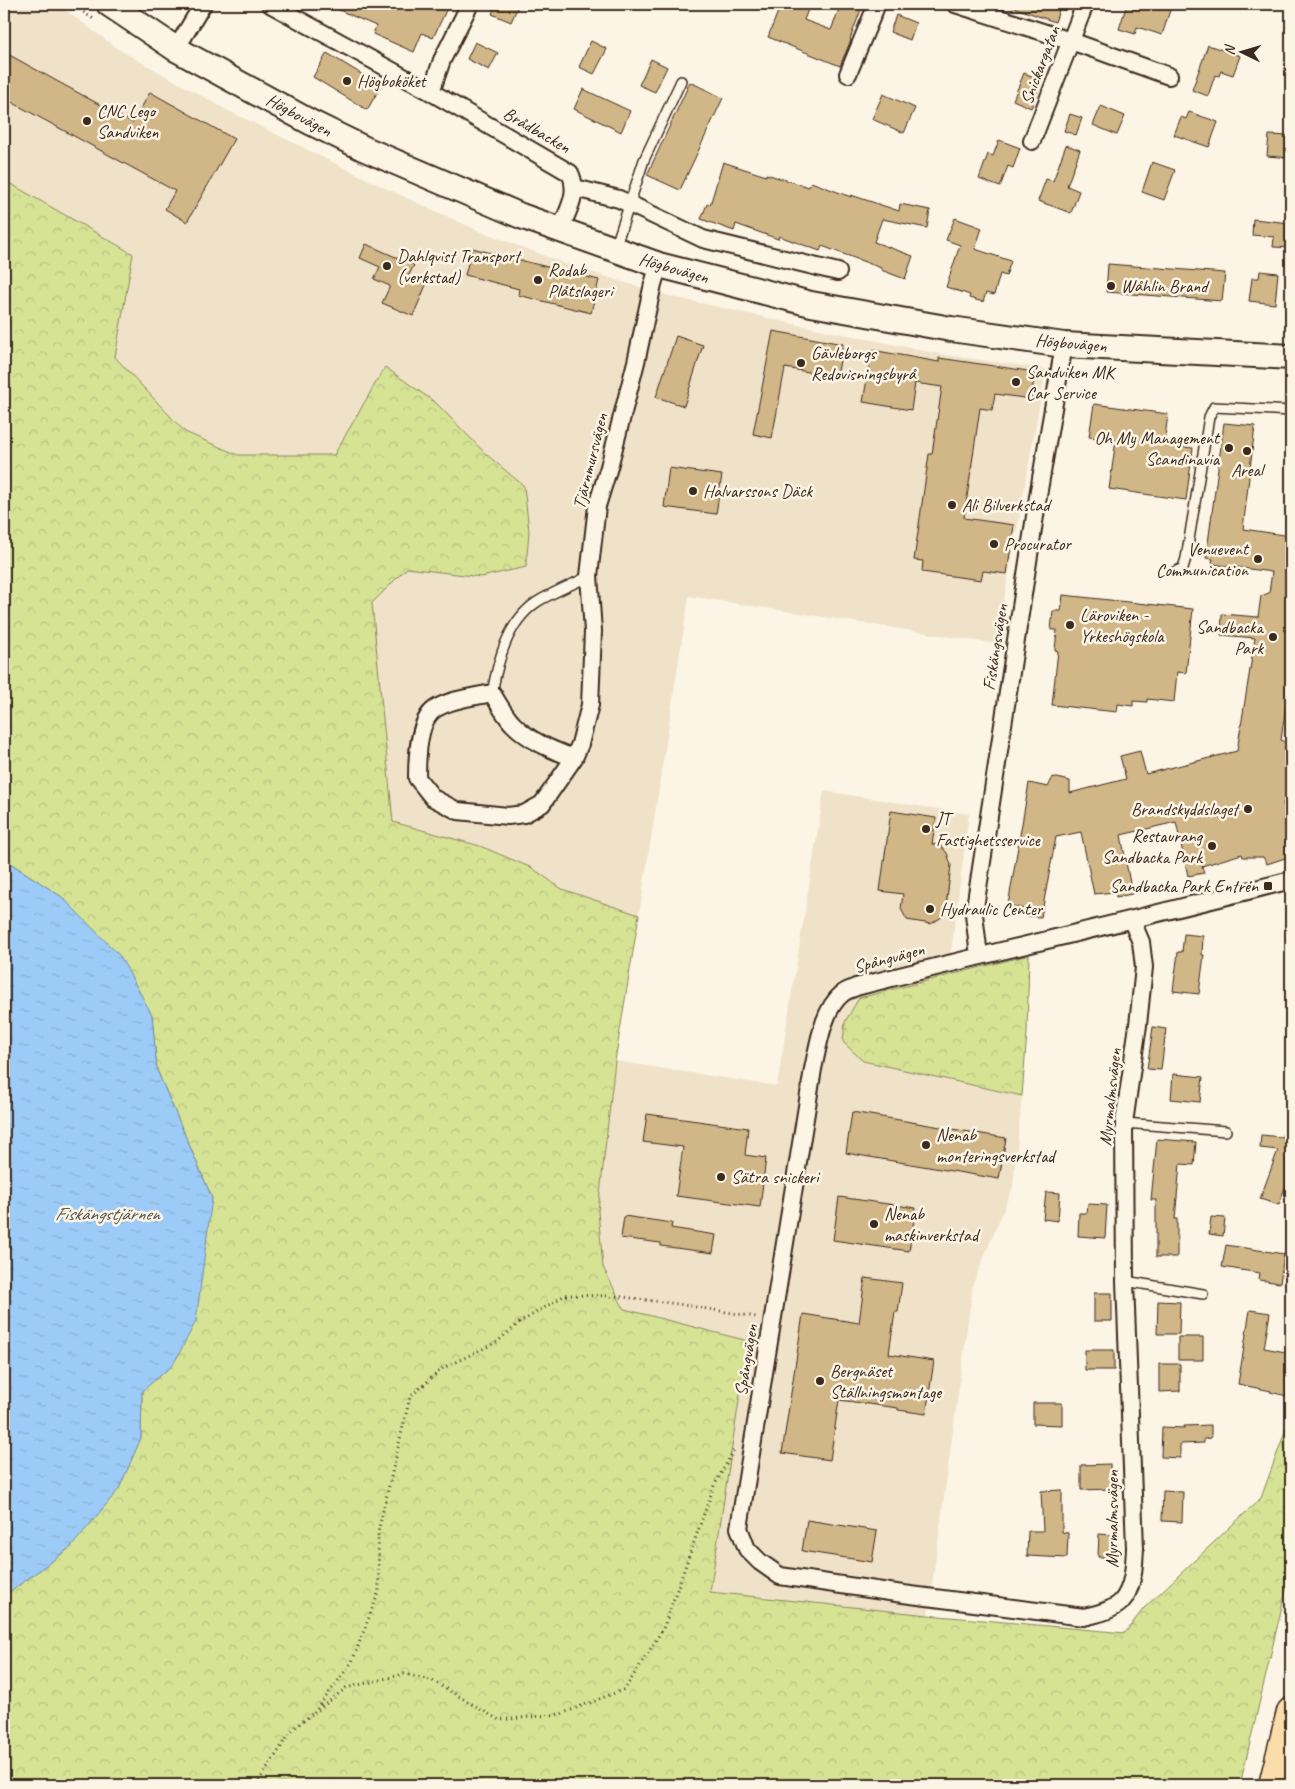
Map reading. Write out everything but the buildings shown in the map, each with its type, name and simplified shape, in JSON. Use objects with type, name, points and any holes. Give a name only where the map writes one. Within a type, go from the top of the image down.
[{"type":"highway","points":[[1274,1785],[1291,1712]]},
{"type":"main road","name":"Högbovägen","points":[[109,4],[176,49],[310,122],[365,149],[521,216],[659,265],[811,304],[951,329],[1064,345],[1291,357]]},
{"type":"street","points":[[176,49],[203,4]]},
{"type":"street","name":"Brådbacken","points":[[270,4],[431,92],[564,169],[570,173],[574,180],[575,188]]},
{"type":"street","points":[[431,92],[442,60],[470,4]]},
{"type":"street","points":[[848,74],[877,4]]},
{"type":"street","points":[[955,4],[1071,41],[1170,76]]},
{"type":"street","name":"Snickargatan","points":[[1032,141],[1085,4]]},
{"type":"street","points":[[560,230],[574,197],[575,188],[619,199],[703,240],[838,272]]},
{"type":"street","name":"Tjärnmursvägen","points":[[492,693],[455,701],[434,709],[422,728],[417,758],[417,778],[433,798],[458,811],[508,816],[524,814],[542,804],[574,758],[580,744],[590,705],[593,631],[589,576],[596,506],[609,467],[659,265]]},
{"type":"street","name":"Fiskängsvägen","points":[[979,956],[974,914],[1039,490],[1064,345]]},
{"type":"street","points":[[492,693],[512,722],[529,737],[550,749],[574,758]]},
{"type":"street","name":"Spångvägen","points":[[755,1426],[813,1069],[821,1034],[833,1004],[842,994],[856,987],[979,956],[1132,921],[1291,880]]},
{"type":"street","name":"Myrmalmsvägen","points":[[755,1426],[738,1528],[747,1549],[760,1562],[780,1576],[1084,1617],[1102,1612],[1121,1602],[1130,1586],[1134,1565],[1125,1281],[1124,1123],[1144,967],[1141,942],[1132,921]]},
{"type":"lane","points":[[614,250],[644,160],[682,81]]},
{"type":"lane","points":[[1174,572],[1183,568],[1186,558],[1209,417],[1214,407],[1291,411]]},
{"type":"lane","points":[[492,693],[496,670],[514,626],[536,603],[589,576]]},
{"type":"lane","points":[[1124,1123],[1226,1130]]},
{"type":"lane","points":[[1125,1281],[1203,1294]]},
{"type":"path","points":[[314,1713],[352,1662],[379,1591],[378,1532],[410,1396],[443,1368],[497,1342],[519,1323],[565,1295],[614,1296],[678,1304],[773,1320]]},
{"type":"path","points":[[256,1785],[293,1729],[346,1688],[404,1674],[431,1680],[499,1720],[561,1714],[625,1689],[663,1629],[714,1486],[742,1435],[755,1426]]},
{"type":"shaded area","points":[[4,4],[57,4],[118,49],[227,110],[381,186],[477,230],[577,268],[673,297],[799,325],[940,354],[1046,369],[996,644],[689,596],[639,915],[562,889],[532,868],[480,846],[393,822],[372,603],[407,568],[481,577],[524,486],[487,455],[238,455],[185,432],[115,357],[133,254],[4,180]]},
{"type":"shaded area","points":[[824,791],[969,814],[948,975],[859,998],[863,1061],[1022,1096],[1013,1187],[973,1284],[928,1615],[710,1593],[748,1341],[624,1309],[603,1267],[598,1211],[615,1061],[777,1086]]},
{"type":"green space","points":[[4,180],[133,254],[115,357],[185,432],[238,455],[334,455],[385,367],[436,403],[487,455],[524,486],[529,531],[526,567],[481,577],[407,568],[372,603],[393,822],[480,846],[532,868],[562,889],[639,915],[615,1061],[598,1211],[603,1267],[624,1309],[748,1341],[710,1592],[1125,1633],[1144,1608],[1261,1498],[1291,1415],[1291,1568],[1240,1785],[4,1785],[4,1592],[11,1591],[71,1547],[141,1438],[142,1390],[173,1365],[212,1198],[157,1070],[152,1015],[62,897],[4,859]]},
{"type":"green space","points":[[1029,955],[1027,1033],[1022,1096],[863,1061],[843,1042],[845,1022],[859,998]]},
{"type":"water","name":"Fiskängstjärnen","points":[[4,859],[62,897],[120,956],[152,1015],[157,1070],[212,1198],[196,1321],[173,1365],[142,1391],[141,1438],[119,1489],[71,1547],[11,1591],[4,1592]]},
{"type":"place","name":"Högboköket","points":[[347,81]]},
{"type":"place","name":"CNC Lego Sandviken","points":[[87,121]]},
{"type":"place","name":"Dahlqvist Transport (verkstad)","points":[[387,266]]},
{"type":"place","name":"Rodab Plåtslageri","points":[[538,280]]},
{"type":"place","name":"Wåhlin Brand","points":[[1111,286]]},
{"type":"place","name":"Gävleborgs Redovisningsbyrå","points":[[801,363]]},
{"type":"place","name":"Sandviken MK Car Service","points":[[1016,382]]},
{"type":"place","name":"Oh My Management Scandinavia","points":[[1229,448]]},
{"type":"place","name":"Areal","points":[[1247,451]]},
{"type":"place","name":"Halvarssons Däck","points":[[693,491]]},
{"type":"place","name":"Ali Bilverkstad","points":[[952,505]]},
{"type":"place","name":"Procurator","points":[[994,544]]},
{"type":"place","name":"Venuevent Communication","points":[[1258,559]]},
{"type":"place","name":"Läroviken - Yrkeshögskola","points":[[1070,625]]},
{"type":"place","name":"Sandbacka Park","points":[[1273,637]]},
{"type":"place","name":"Brandskyddslaget","points":[[1248,809]]},
{"type":"place","name":"JT Fastighetsservice","points":[[926,829]]},
{"type":"place","name":"Restaurang Sandbacka Park","points":[[1212,846]]},
{"type":"place","name":"Sandbacka Park Entrén","points":[[1268,886]]},
{"type":"place","name":"Hydraulic Center","points":[[930,909]]},
{"type":"place","name":"Nenab monteringsverkstad","points":[[926,1145]]},
{"type":"place","name":"Sätra snickeri","points":[[721,1177]]},
{"type":"place","name":"Nenab maskinverkstad","points":[[874,1224]]},
{"type":"place","name":"Bergnäset Ställningsmontage","points":[[820,1381]]}]
